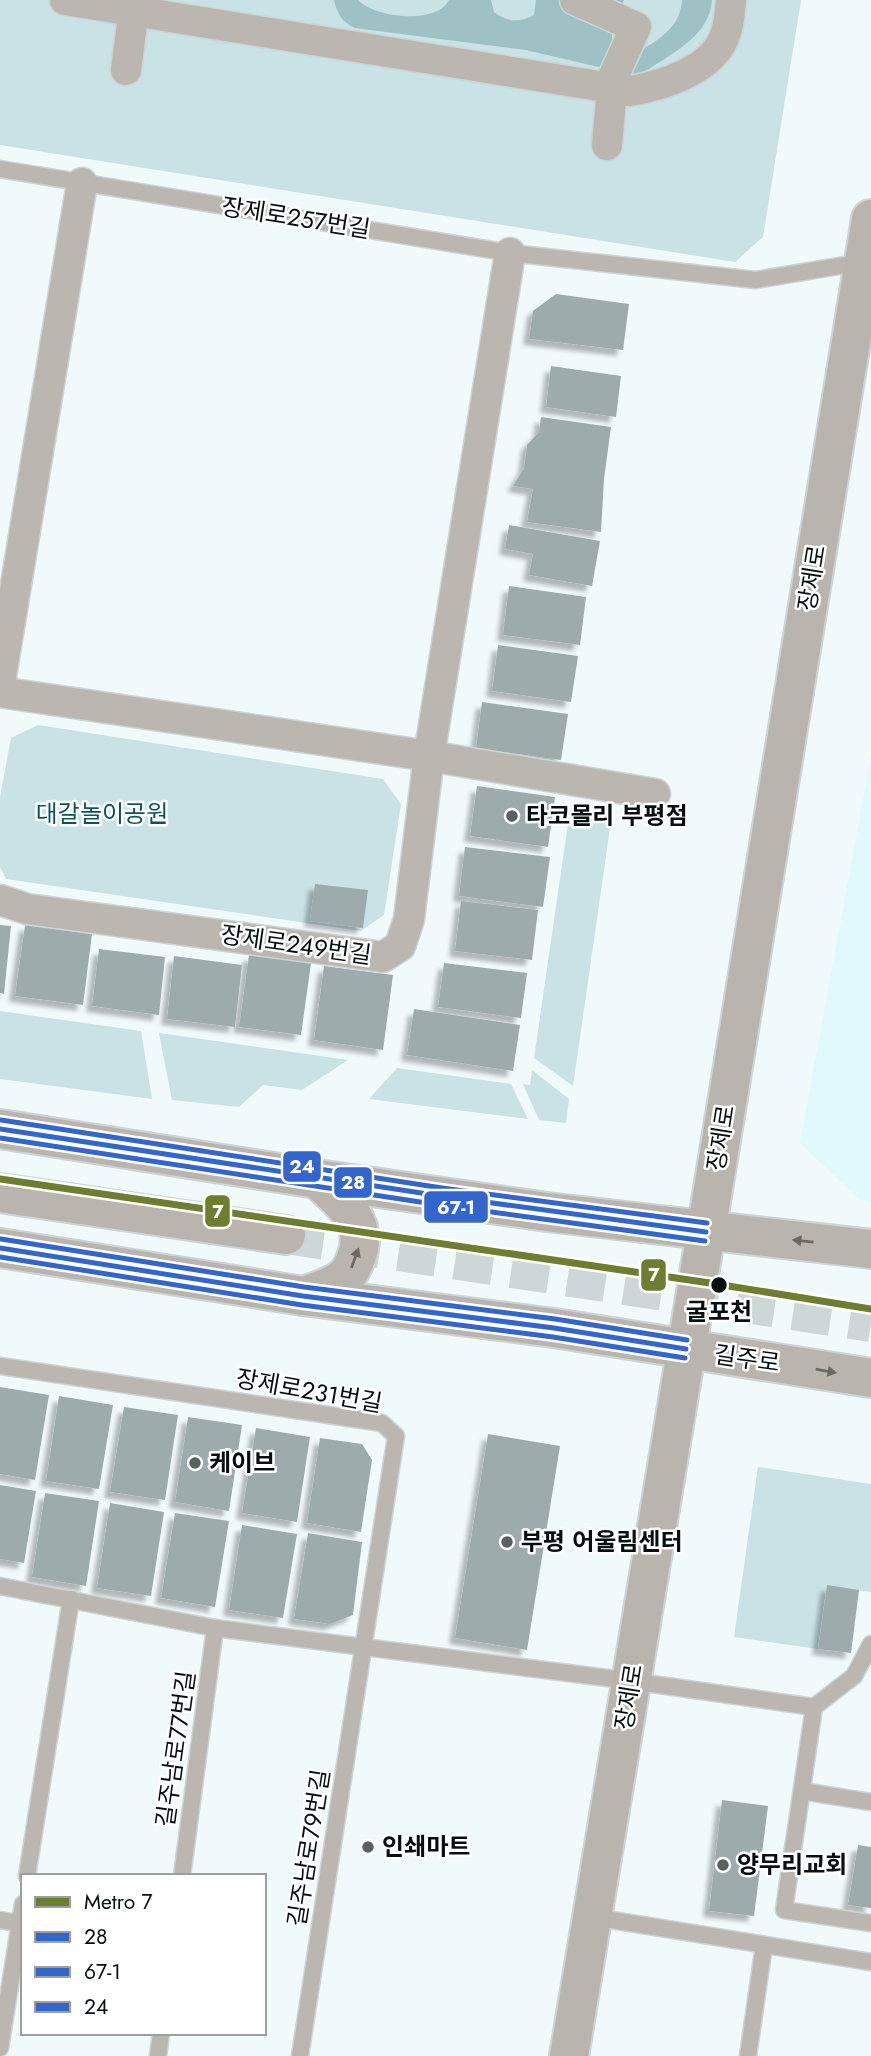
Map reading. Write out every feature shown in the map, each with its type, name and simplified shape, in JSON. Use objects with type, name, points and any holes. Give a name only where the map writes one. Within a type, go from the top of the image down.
[{"type":"main road","name":"장제로","points":[[569,2056],[868,262],[871,219]]},
{"type":"main road","points":[[0,1129],[317,1180],[547,1212],[871,1249]]},
{"type":"main road","points":[[303,1296],[329,1287],[347,1274],[358,1252],[360,1236],[356,1221],[347,1208],[317,1180]]},
{"type":"main road","points":[[0,1193],[286,1235]]},
{"type":"main road","name":"길주로","points":[[0,1248],[303,1296],[554,1328],[871,1378]]},
{"type":"street","points":[[65,0],[135,6],[612,82],[629,91],[668,82],[700,64],[723,41],[729,24],[731,0]]},
{"type":"street","points":[[575,0],[636,27],[624,49],[612,82],[607,145]]},
{"type":"street","points":[[126,70],[135,6]]},
{"type":"street","points":[[0,682],[82,183]]},
{"type":"street","name":"장제로249번길","points":[[0,900],[27,909],[383,957],[400,946],[409,919],[429,756],[510,253]]},
{"type":"street","points":[[0,692],[429,756],[655,793]]},
{"type":"lane","name":"장제로257번길","points":[[0,169],[510,253],[756,280],[868,262]]},
{"type":"lane","name":"장제로231번길","points":[[0,1366],[382,1423],[396,1436],[362,1647]]},
{"type":"lane","points":[[0,1586],[215,1628],[814,1707]]},
{"type":"lane","points":[[27,1874],[71,1599]]},
{"type":"lane","name":"길주남로77번길","points":[[182,1874],[215,1628]]},
{"type":"lane","points":[[871,1644],[854,1676],[814,1707],[784,1910],[871,1923]]},
{"type":"lane","name":"길주남로79번길","points":[[300,2056],[362,1647]]},
{"type":"lane","points":[[802,1791],[871,1802]]},
{"type":"lane","points":[[593,1917],[871,1962]]},
{"type":"lane","points":[[0,1920],[21,1924],[0,2049]]},
{"type":"lane","points":[[748,2056],[764,1945]]},
{"type":"lane","points":[[158,2056],[161,2035]]},
{"type":"shaded area","points":[[334,0],[358,0],[366,6],[391,15],[419,16],[442,8],[449,0],[491,0],[494,12],[513,20],[534,15],[536,0],[624,0],[612,34],[612,43],[635,53],[659,39],[672,26],[681,10],[682,0],[712,0],[705,23],[689,41],[649,69],[628,74],[526,50],[355,28],[341,17]]},
{"type":"shaded area","points":[[871,756],[871,1202],[860,1200],[800,1143]]},
{"type":"green space","points":[[0,0],[801,0],[763,237],[735,262],[0,145]]},
{"type":"green space","name":"대갈놀이공원","points":[[38,725],[383,779],[401,804],[384,915],[361,931],[6,879],[0,867],[0,797],[11,738]]},
{"type":"green space","points":[[570,810],[612,814],[573,1086],[534,1058]]},
{"type":"green space","points":[[0,1011],[141,1031],[152,1099],[0,1079]]},
{"type":"green space","points":[[159,1033],[348,1060],[302,1090],[263,1085],[239,1107],[172,1100]]},
{"type":"green space","points":[[397,1068],[511,1084],[528,1119],[369,1099]]},
{"type":"green space","points":[[532,1070],[569,1099],[566,1123],[539,1120],[523,1084],[530,1085]]},
{"type":"green space","points":[[758,1467],[871,1484],[871,1592],[827,1586],[818,1649],[734,1637]]},
{"type":"building","points":[[556,294],[629,304],[623,350],[529,339],[533,311]]},
{"type":"building","points":[[551,366],[621,376],[616,417],[546,407]]},
{"type":"building","points":[[541,417],[611,427],[601,532],[527,522],[533,489],[513,486],[524,468],[527,445],[539,432]]},
{"type":"building","points":[[509,525],[600,541],[592,586],[529,575],[533,554],[505,549]]},
{"type":"building","points":[[509,586],[586,597],[580,645],[503,635]]},
{"type":"building","points":[[498,645],[578,656],[571,702],[492,691]]},
{"type":"building","points":[[482,702],[568,714],[561,760],[476,748]]},
{"type":"building","name":"타코몰리 부평점","points":[[477,786],[555,797],[548,847],[470,836]]},
{"type":"building","points":[[465,847],[550,857],[543,907],[459,896]]},
{"type":"building","points":[[315,884],[368,890],[363,928],[310,921]]},
{"type":"building","points":[[461,901],[538,910],[532,960],[455,951]]},
{"type":"building","points":[[0,925],[11,926],[4,994],[0,993]]},
{"type":"building","points":[[25,925],[92,934],[83,1005],[15,996]]},
{"type":"building","points":[[99,949],[165,957],[159,1015],[92,1006]]},
{"type":"building","points":[[249,955],[311,963],[301,1035],[239,1027]]},
{"type":"building","points":[[174,956],[242,965],[235,1027],[167,1019]]},
{"type":"building","points":[[444,963],[527,973],[521,1018],[438,1007]]},
{"type":"building","points":[[324,966],[393,975],[383,1050],[314,1040]]},
{"type":"building","points":[[414,1009],[520,1025],[513,1071],[407,1055]]},
{"type":"building","points":[[0,1387],[49,1395],[35,1480],[0,1474]]},
{"type":"building","points":[[59,1396],[113,1405],[99,1489],[46,1481]]},
{"type":"building","points":[[124,1407],[178,1415],[165,1500],[110,1492]]},
{"type":"building","points":[[188,1417],[242,1425],[229,1511],[175,1502]]},
{"type":"building","points":[[256,1428],[310,1437],[297,1522],[242,1513]]},
{"type":"building","name":"부평 어울림센터","points":[[488,1434],[560,1446],[527,1650],[455,1638]]},
{"type":"building","points":[[320,1438],[362,1444],[372,1460],[361,1532],[307,1523]]},
{"type":"building","points":[[0,1485],[36,1491],[24,1563],[0,1559]]},
{"type":"building","points":[[45,1493],[99,1501],[86,1586],[32,1577]]},
{"type":"building","points":[[110,1503],[164,1512],[151,1596],[97,1588]]},
{"type":"building","points":[[175,1513],[229,1521],[215,1607],[161,1598]]},
{"type":"building","points":[[242,1525],[297,1534],[283,1618],[229,1610]]},
{"type":"building","points":[[308,1533],[362,1542],[353,1615],[330,1624],[294,1619]]},
{"type":"building","points":[[827,1585],[859,1590],[851,1653],[818,1649]]},
{"type":"building","name":"양무리교회","points":[[722,1800],[768,1806],[754,1916],[709,1911]]},
{"type":"building","points":[[858,1845],[871,1847],[871,1908],[848,1905]]},
{"type":"tunnel","points":[[286,1235],[871,1323]]},
{"type":"metro line","name":"7","points":[[0,1179],[871,1309]]},
{"type":"transit line","name":"24","points":[[1,1120],[442,1188],[707,1223]]},
{"type":"transit line","name":"28","points":[[0,1129],[441,1196],[706,1232]]},
{"type":"transit line","name":"67-1","points":[[0,1138],[440,1205],[705,1241]]},
{"type":"transit line","name":"24","points":[[1,1239],[304,1287],[555,1319],[687,1340]]},
{"type":"transit line","name":"28","points":[[0,1248],[303,1296],[554,1328],[686,1349]]},
{"type":"transit line","name":"67-1","points":[[0,1257],[302,1305],[553,1337],[685,1358]]},
{"type":"place","name":"타코몰리 부평점","points":[[512,816]]},
{"type":"place","name":"굴포천","points":[[719,1285]]},
{"type":"place","name":"케이브","points":[[195,1463]]},
{"type":"place","name":"부평 어울림센터","points":[[507,1542]]},
{"type":"place","name":"인쇄마트","points":[[368,1847]]},
{"type":"place","name":"양무리교회","points":[[723,1865]]}]
